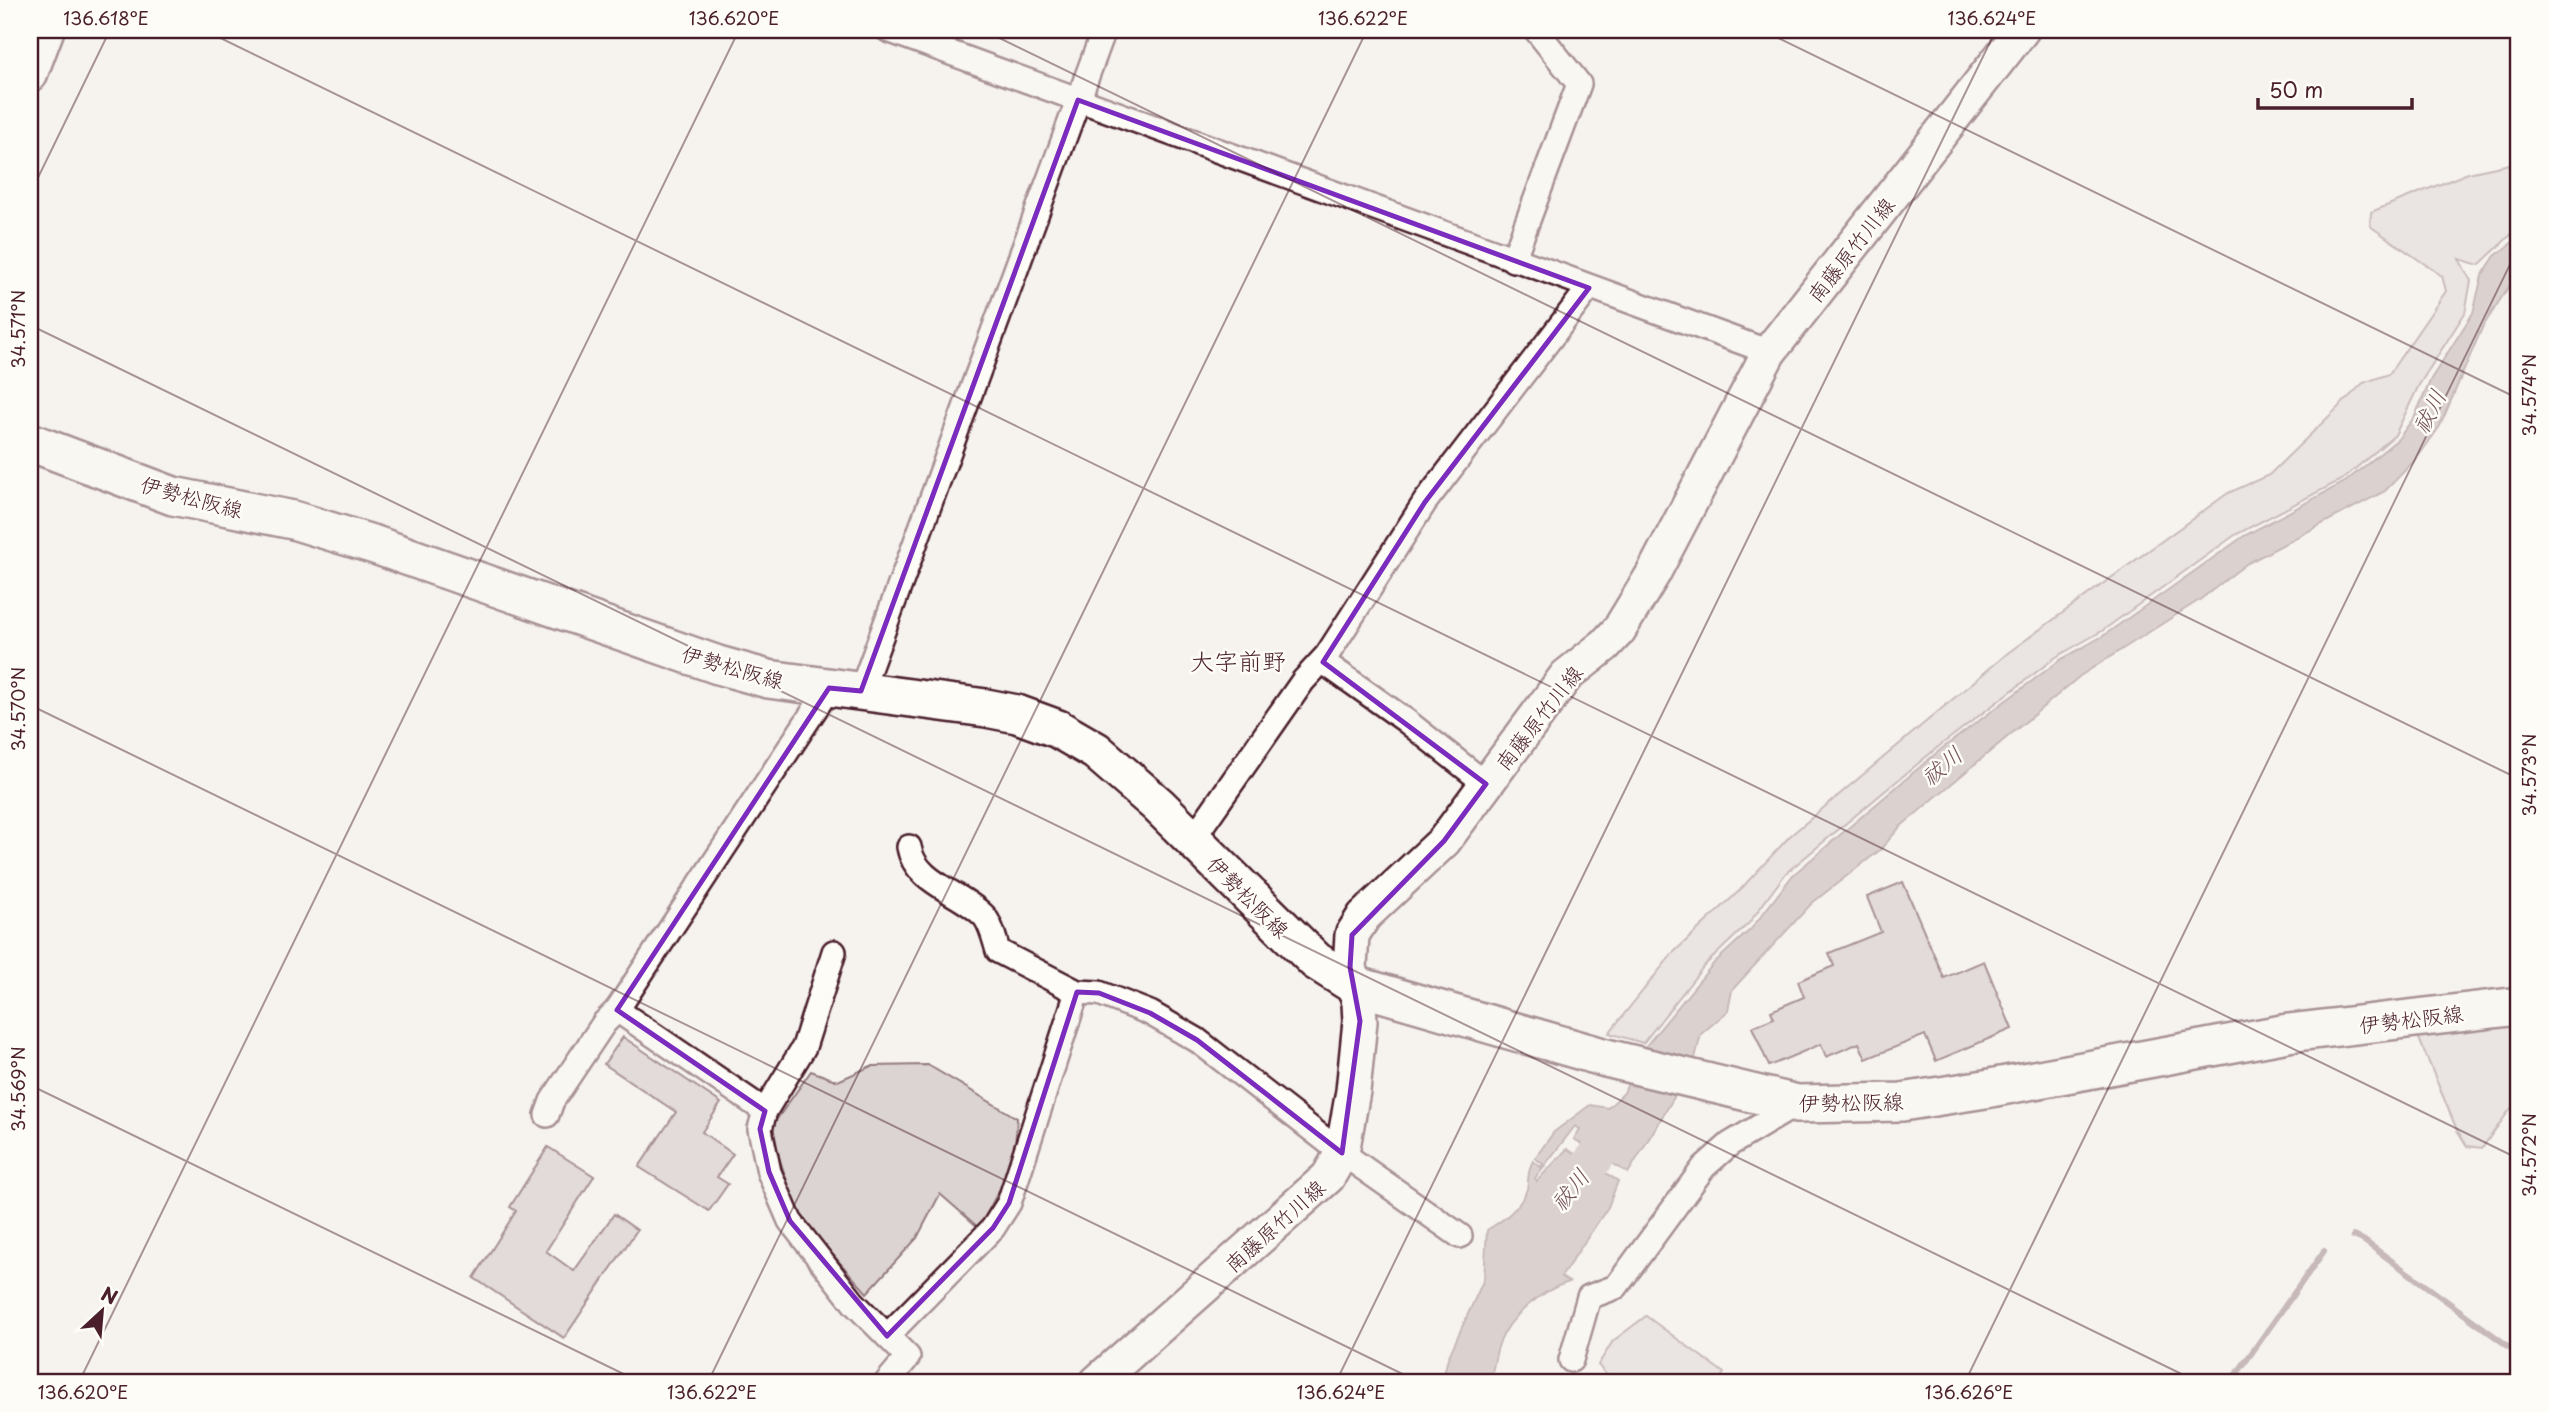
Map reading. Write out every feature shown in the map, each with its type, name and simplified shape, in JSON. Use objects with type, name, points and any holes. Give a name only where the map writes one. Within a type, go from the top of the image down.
[{"type":"main road","points":[[30,75],[47,30]]},
{"type":"main road","name":"南藤原竹川線","points":[[1097,1382],[1328,1177],[1342,1153],[1353,1091],[1360,1021],[1348,949],[1352,934],[1364,916],[1444,841],[1566,676],[1583,659],[1605,645],[1640,598],[1769,352],[2022,30]]},
{"type":"main road","name":"伊勢松阪線","points":[[30,442],[173,496],[293,520],[375,545],[718,665],[768,679],[986,708],[1017,714],[1058,729],[1113,765],[1316,961],[1354,985],[1702,1083],[1797,1104],[1902,1102],[2288,1033],[2519,1006]]},
{"type":"street","points":[[888,30],[1769,352]]},
{"type":"street","points":[[547,1115],[552,1101],[604,1023],[617,1010],[845,689],[1079,100],[1104,30]]},
{"type":"street","points":[[1513,260],[1580,84],[1536,30]]},
{"type":"street","points":[[1192,841],[1303,681],[1322,661],[1425,502],[1589,288]]},
{"type":"street","points":[[1322,661],[1405,720],[1486,784]]},
{"type":"street","points":[[909,847],[911,859],[920,871],[986,917],[998,951],[1077,992],[1099,993],[1150,1013],[1198,1040],[1342,1153],[1460,1236]]},
{"type":"street","points":[[834,952],[804,1047],[765,1111],[760,1129],[769,1172],[790,1221],[854,1303],[908,1357],[887,1382]]},
{"type":"street","points":[[887,1336],[993,1228],[1009,1203],[1077,992]]},
{"type":"street","points":[[617,1010],[765,1111]]},
{"type":"street","points":[[1571,1360],[1589,1297],[1616,1287],[1704,1167],[1730,1144],[1797,1104]]},
{"type":"highlighted area","points":[[1078,100],[1589,288],[1425,502],[1323,662],[1486,784],[1444,841],[1352,935],[1350,967],[1360,1021],[1342,1153],[1197,1040],[1150,1013],[1099,993],[1077,992],[1009,1203],[993,1228],[887,1336],[790,1221],[769,1172],[760,1129],[765,1111],[617,1010],[829,688],[861,691]]},
{"type":"shaded area","points":[[2519,162],[2519,227],[2479,265],[2459,259],[2471,281],[2465,313],[2419,385],[2395,435],[2343,479],[2235,535],[2102,631],[2056,657],[1938,747],[1786,873],[1749,923],[1704,966],[1643,1043],[1609,1033],[1673,953],[1738,892],[1790,836],[2009,652],[2228,493],[2269,475],[2363,383],[2389,374],[2446,291],[2442,276],[2370,226],[2371,212],[2468,173]]},
{"type":"shaded area","points":[[2519,1017],[2519,1097],[2482,1148],[2467,1146],[2457,1130],[2415,1029]]},
{"type":"shaded area","points":[[928,1065],[1017,1118],[1014,1162],[979,1228],[940,1194],[917,1238],[867,1293],[798,1216],[770,1129],[811,1071],[838,1081],[871,1066]]},
{"type":"shaded area","points":[[1646,1316],[1724,1373],[1718,1382],[1612,1382],[1598,1365],[1613,1341]]},
{"type":"water","points":[[2519,237],[2519,278],[2511,283],[2482,328],[2440,426],[2417,458],[2385,491],[2246,564],[2201,599],[2080,676],[1900,827],[1880,850],[1812,903],[1732,990],[1728,1011],[1701,1034],[1693,1066],[1628,1173],[1574,1139],[1580,1129],[1575,1126],[1535,1178],[1537,1181],[1567,1149],[1618,1181],[1608,1207],[1561,1277],[1569,1282],[1538,1298],[1510,1324],[1499,1344],[1489,1382],[1442,1382],[1448,1358],[1484,1279],[1487,1230],[1516,1208],[1524,1196],[1533,1161],[1541,1167],[1543,1164],[1535,1158],[1554,1132],[1590,1105],[1608,1108],[1624,1093],[1641,1052],[1714,963],[1751,929],[1793,875],[1940,750],[2060,660],[2103,636],[2244,536],[2345,482],[2398,439],[2415,416],[2431,379],[2473,313],[2482,276],[2495,256]]},
{"type":"building","points":[[1903,882],[1944,978],[1984,961],[2012,1029],[1936,1061],[1925,1035],[1866,1059],[1859,1043],[1826,1057],[1821,1044],[1769,1066],[1752,1027],[1774,1018],[1771,1011],[1804,997],[1798,981],[1834,966],[1829,953],[1881,932],[1867,897]]},
{"type":"building","points":[[623,1037],[721,1103],[702,1132],[733,1154],[717,1177],[728,1184],[709,1211],[639,1167],[676,1112],[604,1064]]},
{"type":"building","points":[[548,1147],[594,1176],[546,1251],[574,1271],[614,1214],[637,1230],[564,1338],[474,1278],[516,1211],[510,1207]]},
{"type":"waterway","name":"祓川","points":[[1560,1201],[1629,1116]]},
{"type":"waterway","points":[[2353,1236],[2363,1240],[2519,1354]]},
{"type":"waterway","points":[[2231,1382],[2324,1251]]},
{"type":"district","name":"大字前野","points":[[1238,660]]}]
